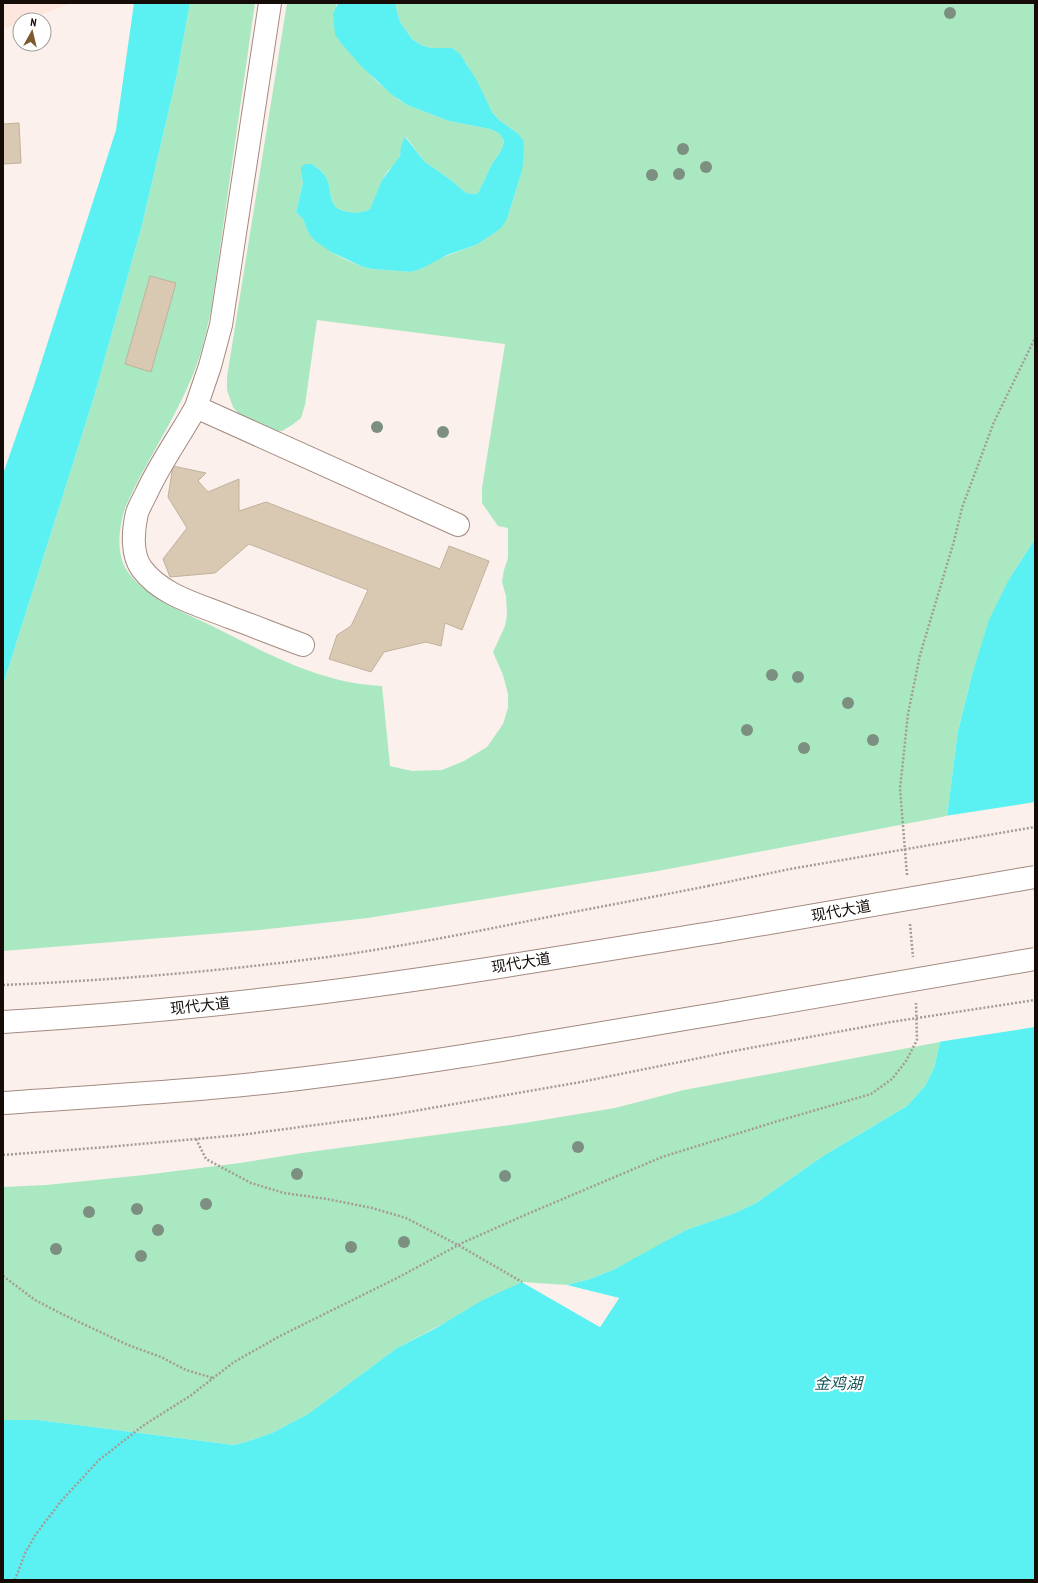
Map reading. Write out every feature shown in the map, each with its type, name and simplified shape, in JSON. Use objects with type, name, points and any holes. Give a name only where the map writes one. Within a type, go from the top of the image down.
[{"type":"main road","points":[[270,3],[221,325],[210,366],[196,407],[169,449],[152,481],[138,513],[134,532],[135,551],[141,569],[156,584],[182,598],[303,645]]},
{"type":"main road","points":[[196,407],[458,525]]},
{"type":"main road","name":"现代大道","points":[[3,1022],[127,1014],[285,997],[419,979],[717,932],[1035,877]]},
{"type":"main road","points":[[3,1103],[128,1094],[297,1079],[427,1061],[733,1011],[1035,959]]},
{"type":"path","points":[[907,878],[900,788],[908,714],[920,655],[954,541],[962,508],[994,422],[1035,338]]},
{"type":"path","points":[[3,985],[55,983],[162,974],[349,954],[437,939],[790,869],[1035,827]]},
{"type":"path","points":[[910,916],[913,963]]},
{"type":"path","points":[[3,1154],[107,1147],[240,1135],[391,1115],[582,1082],[739,1050],[891,1022],[1035,1000]]},
{"type":"path","points":[[15,1580],[25,1553],[36,1534],[62,1500],[100,1460],[116,1446],[214,1378],[234,1362],[280,1336],[399,1277],[458,1245],[662,1157],[778,1120],[871,1094],[892,1079],[906,1061],[917,1040],[916,1001]]},
{"type":"path","points":[[196,1139],[206,1160],[250,1183],[284,1193],[327,1199],[406,1218],[458,1245],[522,1282]]},
{"type":"path","points":[[3,1276],[36,1300],[64,1315],[128,1344],[162,1357],[186,1370],[214,1378]]},
{"type":"shaded area","points":[[3,3],[71,3],[48,12],[12,12],[12,26],[3,29]]},
{"type":"green space","points":[[190,3],[255,3],[211,311],[202,349],[191,380],[182,399],[125,508],[119,541],[121,557],[128,572],[137,582],[158,599],[170,606],[298,667],[346,682],[382,686],[390,766],[412,771],[442,770],[464,761],[487,747],[503,724],[508,708],[508,694],[503,675],[493,652],[505,626],[507,615],[506,596],[502,582],[508,558],[508,528],[498,526],[482,503],[482,488],[505,344],[317,320],[305,405],[301,418],[282,431],[269,431],[242,418],[233,407],[227,390],[227,377],[287,3],[338,3],[336,5],[340,42],[376,81],[407,105],[449,121],[490,129],[499,133],[504,141],[500,152],[477,194],[466,193],[451,180],[425,162],[406,137],[399,158],[384,177],[370,209],[357,213],[341,210],[336,207],[331,198],[329,186],[324,174],[312,164],[301,173],[303,183],[296,212],[303,219],[308,232],[331,252],[363,267],[411,272],[421,269],[438,259],[476,245],[493,234],[507,219],[522,171],[516,132],[499,120],[492,112],[466,63],[452,48],[431,48],[421,45],[412,39],[400,22],[395,3],[1035,3],[1035,539],[1009,579],[972,675],[958,731],[947,816],[658,871],[368,918],[259,930],[3,951],[3,685],[94,397],[142,225],[176,79]]},
{"type":"green space","points":[[940,1042],[934,1068],[925,1086],[907,1106],[823,1156],[756,1203],[735,1213],[686,1230],[639,1257],[590,1279],[567,1285],[522,1282],[397,1348],[308,1414],[272,1433],[234,1445],[38,1420],[3,1420],[3,1187],[46,1185],[144,1175],[524,1123],[615,1108],[684,1090]]},
{"type":"water","points":[[134,3],[190,3],[176,79],[142,225],[94,397],[3,685],[3,474],[34,385],[116,130]]},
{"type":"water","points":[[338,3],[395,3],[400,22],[412,39],[421,45],[431,48],[452,48],[460,54],[477,81],[492,112],[499,120],[516,132],[523,140],[524,150],[522,171],[507,219],[501,228],[476,245],[447,255],[421,269],[411,272],[363,267],[331,252],[314,240],[308,232],[303,219],[296,212],[303,183],[301,167],[306,164],[312,164],[323,173],[329,186],[331,198],[336,207],[341,210],[355,213],[370,209],[382,180],[400,156],[401,146],[405,137],[425,162],[451,180],[466,193],[477,194],[500,152],[504,141],[499,133],[490,129],[449,121],[407,105],[391,94],[361,66],[335,34],[333,14]]},
{"type":"water","name":"金鸡湖","points":[[1035,539],[1035,1580],[3,1580],[3,1420],[38,1420],[234,1445],[272,1433],[308,1414],[397,1348],[436,1328],[481,1301],[522,1282],[600,1327],[619,1298],[567,1285],[590,1279],[615,1269],[686,1230],[735,1213],[756,1203],[823,1156],[907,1106],[925,1086],[934,1068],[942,1034],[947,816],[958,731],[972,675],[989,620],[1009,579]]},
{"type":"pier","points":[[1035,802],[1035,1027],[938,1042],[940,1034],[945,816]]},
{"type":"pier","points":[[522,1282],[527,1283],[599,1325],[616,1299],[566,1287],[565,1285],[619,1298],[600,1327]]},
{"type":"building","points":[[19,123],[21,163],[3,164],[3,124]]},
{"type":"building","points":[[150,276],[176,283],[151,372],[125,364]]},
{"type":"building","points":[[173,466],[206,473],[198,481],[208,492],[239,479],[239,511],[266,502],[440,569],[449,546],[489,561],[462,630],[445,623],[441,646],[426,642],[384,652],[371,672],[329,659],[337,635],[351,626],[368,590],[249,544],[215,573],[170,577],[163,559],[187,528],[168,497]]}]
